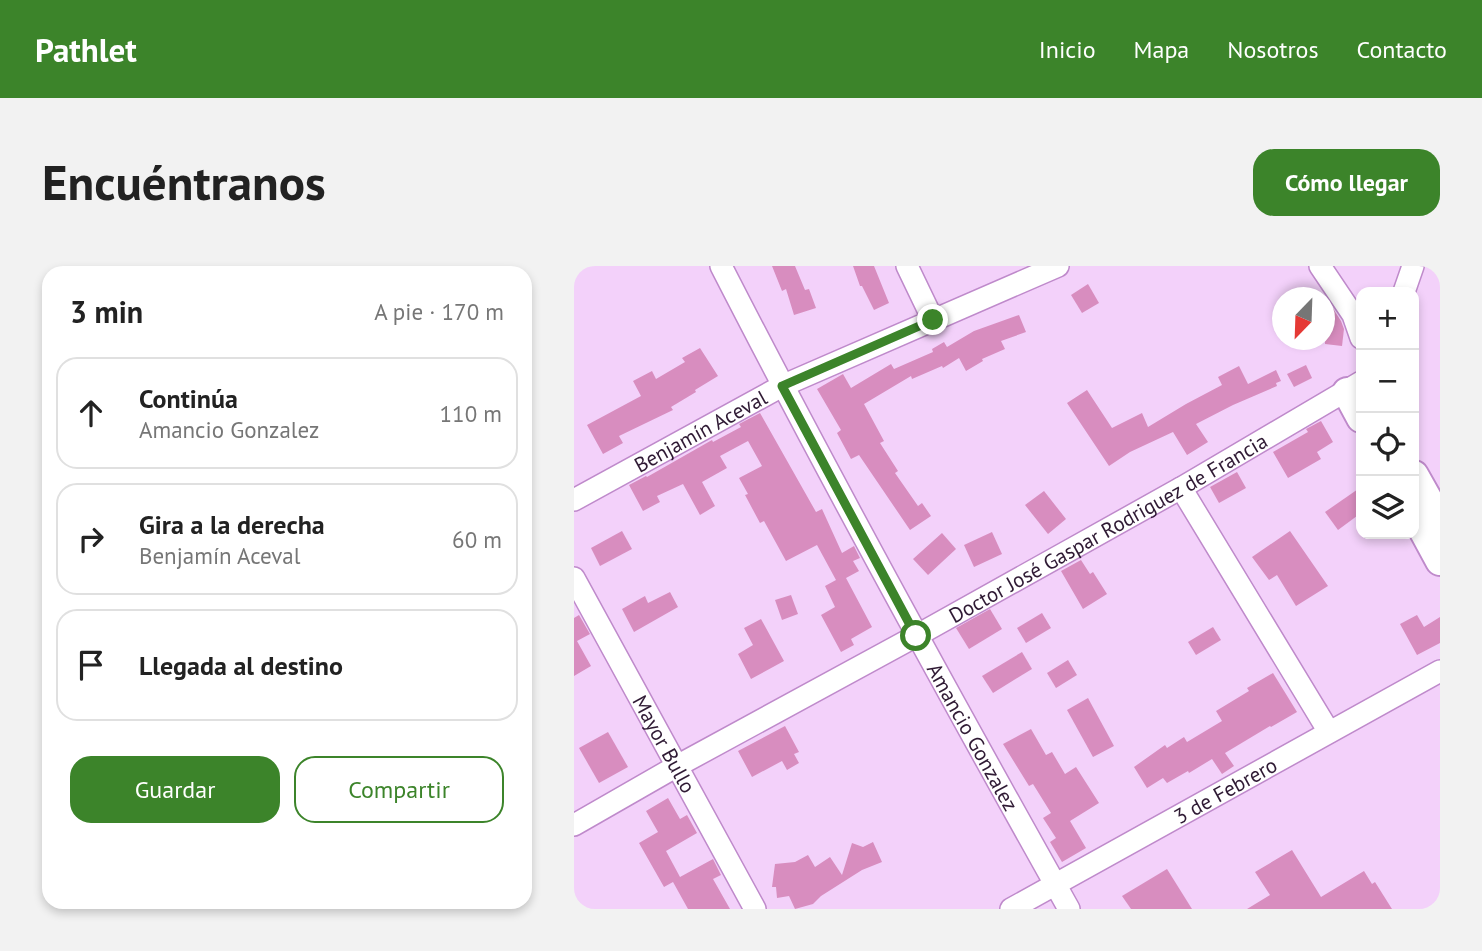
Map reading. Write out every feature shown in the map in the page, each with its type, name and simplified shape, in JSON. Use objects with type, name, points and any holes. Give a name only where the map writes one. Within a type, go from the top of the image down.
[{"type":"street","name":"Amancio Gonzalez","points":[[721,266],[916,636],[1069,909]]},
{"type":"street","points":[[907,266],[933,320]]},
{"type":"street","name":"Benjamín Aceval","points":[[574,500],[782,386],[1058,266]]},
{"type":"street","points":[[1320,266],[1356,324]]},
{"type":"street","points":[[1406,287],[1413,266]]},
{"type":"street","points":[[1354,387],[1360,413]]},
{"type":"street","name":"Doctor José Gaspar Rodriguez de Francia","points":[[574,825],[1181,488],[1354,387]]},
{"type":"street","points":[[1415,476],[1440,521]]},
{"type":"street","points":[[1181,488],[1329,732]]},
{"type":"street","points":[[1419,522],[1440,561]]},
{"type":"street","name":"Mayor Bullo","points":[[574,578],[755,909]]},
{"type":"street","name":"3 de Febrero","points":[[1011,909],[1440,671]]},
{"type":"building","points":[[772,266],[795,266],[805,290],[809,289],[816,308],[794,315],[786,289],[782,291]]},
{"type":"building","points":[[853,266],[874,266],[889,303],[874,310],[860,286]]},
{"type":"building","points":[[1088,284],[1099,303],[1082,313],[1071,295]]},
{"type":"building","points":[[1335,312],[1344,329],[1342,346],[1335,345]]},
{"type":"building","points":[[1019,315],[1026,332],[1001,341],[1005,349],[982,359],[983,361],[966,371],[959,358],[943,368],[942,366],[912,379],[911,376],[864,404],[884,441],[880,443],[898,471],[895,473],[918,506],[922,503],[931,516],[910,530],[859,455],[851,459],[837,433],[841,430],[817,389],[843,374],[851,388],[891,364],[894,369],[933,352],[932,349],[944,342],[947,347],[974,331]]},
{"type":"building","points":[[700,348],[718,376],[671,407],[673,410],[619,436],[623,443],[603,454],[587,425],[641,396],[633,381],[652,371],[656,379],[685,362],[682,358]]},
{"type":"building","points":[[1306,365],[1312,378],[1294,387],[1287,374]]},
{"type":"building","points":[[1239,366],[1248,384],[1276,370],[1281,381],[1276,383],[1277,386],[1196,424],[1208,442],[1187,455],[1173,432],[1130,452],[1109,466],[1067,403],[1087,390],[1112,428],[1142,413],[1148,427],[1222,385],[1218,377]]},
{"type":"building","points":[[760,413],[816,512],[822,509],[842,553],[854,546],[860,558],[853,561],[859,571],[846,578],[872,627],[851,639],[854,645],[841,652],[821,615],[835,607],[825,586],[836,580],[817,545],[786,561],[764,521],[760,523],[745,495],[748,494],[739,478],[762,466],[748,441],[720,456],[727,468],[702,482],[715,506],[700,515],[683,484],[657,496],[660,502],[643,511],[629,485],[741,427],[739,424]]},
{"type":"building","points":[[1321,421],[1333,442],[1317,452],[1321,459],[1288,478],[1273,452],[1308,432],[1306,429]]},
{"type":"building","points":[[1237,472],[1246,488],[1219,503],[1210,487]]},
{"type":"building","points":[[1356,490],[1356,517],[1338,530],[1325,512]]},
{"type":"building","points":[[1044,491],[1066,519],[1048,534],[1025,505]]},
{"type":"building","points":[[622,531],[632,549],[600,566],[591,548]]},
{"type":"building","points":[[1290,531],[1328,586],[1296,606],[1277,575],[1269,580],[1252,557]]},
{"type":"building","points":[[992,532],[1002,554],[974,567],[964,545]]},
{"type":"building","points":[[942,533],[956,549],[928,575],[913,559]]},
{"type":"building","points":[[1081,560],[1090,574],[1093,572],[1107,594],[1083,609],[1061,571]]},
{"type":"building","points":[[670,592],[678,607],[634,632],[622,609],[645,596],[648,603]]},
{"type":"building","points":[[791,595],[798,614],[782,620],[775,600]]},
{"type":"building","points":[[990,609],[1002,629],[969,649],[956,628]]},
{"type":"building","points":[[1042,613],[1051,628],[1026,643],[1017,628]]},
{"type":"building","points":[[579,615],[590,634],[577,641],[591,666],[574,676],[574,618]]},
{"type":"building","points":[[1417,615],[1424,627],[1440,617],[1440,643],[1417,655],[1400,624]]},
{"type":"building","points":[[761,619],[784,661],[751,679],[738,654],[753,645],[744,628]]},
{"type":"building","points":[[1213,627],[1221,640],[1196,655],[1188,642]]},
{"type":"building","points":[[1022,652],[1032,669],[993,693],[982,676]]},
{"type":"building","points":[[1068,660],[1077,675],[1056,688],[1047,673]]},
{"type":"building","points":[[1273,673],[1297,712],[1225,753],[1234,766],[1222,774],[1212,759],[1167,783],[1163,778],[1147,788],[1134,767],[1165,745],[1167,748],[1184,737],[1187,742],[1222,721],[1216,711]]},
{"type":"building","points":[[1088,698],[1114,746],[1093,757],[1067,710]]},
{"type":"building","points":[[785,726],[799,752],[794,754],[799,763],[787,770],[782,761],[752,777],[738,751]]},
{"type":"building","points":[[1031,729],[1046,755],[1052,752],[1065,774],[1076,767],[1099,803],[1070,821],[1086,848],[1062,862],[1050,842],[1056,838],[1043,818],[1051,813],[1033,784],[1029,786],[1003,744]]},
{"type":"building","points":[[608,732],[628,767],[599,783],[579,748]]},
{"type":"building","points":[[668,798],[680,819],[687,815],[697,833],[666,851],[680,877],[713,859],[721,875],[713,879],[730,909],[688,909],[673,882],[664,887],[639,843],[658,832],[646,811]]},
{"type":"building","points":[[873,842],[882,862],[862,870],[813,904],[795,909],[789,896],[777,898],[776,887],[772,887],[775,864],[795,862],[808,855],[815,867],[830,857],[842,875],[852,843],[863,847]]},
{"type":"building","points":[[1292,850],[1321,897],[1364,871],[1372,884],[1375,882],[1392,909],[1247,909],[1270,895],[1255,872]]},
{"type":"building","points":[[1167,869],[1192,909],[1131,909],[1122,896]]},
{"type":"route","points":[[916,636],[782,386],[933,320]]}]
